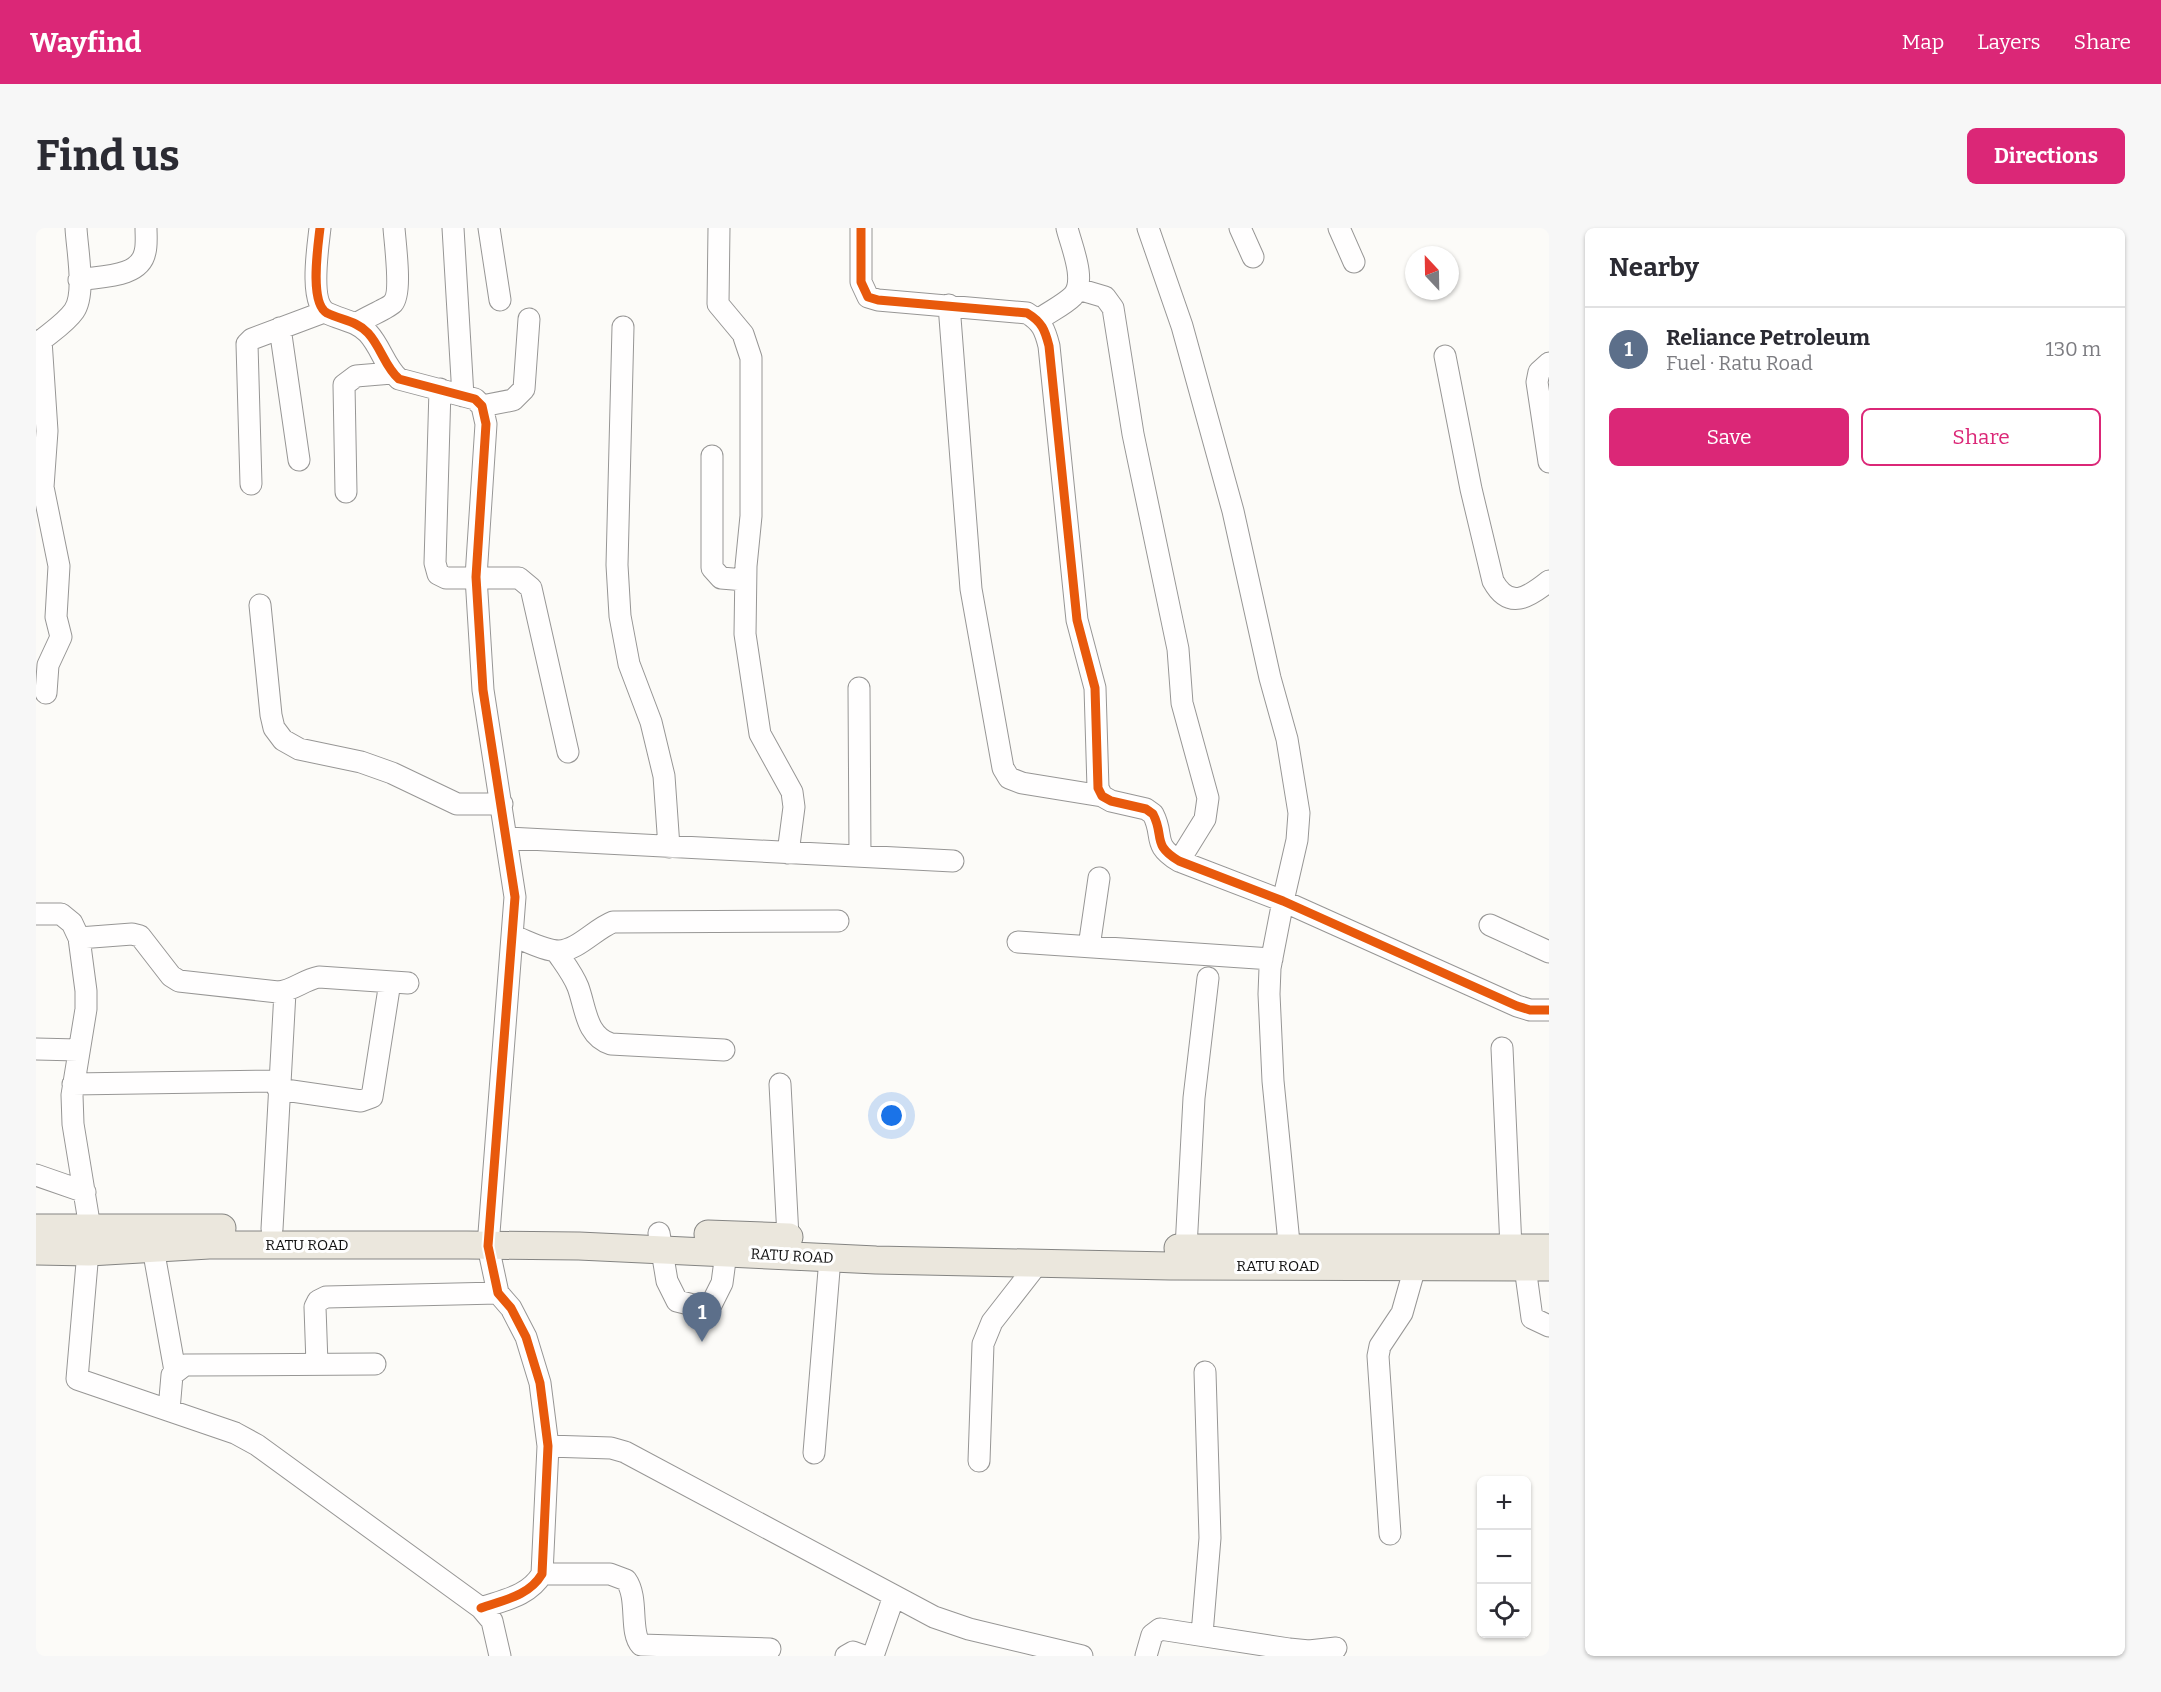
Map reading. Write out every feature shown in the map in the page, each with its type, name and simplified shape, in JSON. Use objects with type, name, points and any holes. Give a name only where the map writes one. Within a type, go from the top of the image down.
[{"type":"main road","name":"RATU ROAD","points":[[36,1228],[90,1240],[153,1248],[489,1238]]},
{"type":"main road","name":"RATU ROAD","points":[[36,1251],[90,1240],[272,1229],[489,1238],[727,1244],[830,1258],[1038,1263],[1291,1256],[1528,1261]]},
{"type":"main road","name":"RATU ROAD","points":[[727,1244],[788,1237],[1050,1247],[1186,1248],[1415,1267],[1528,1261],[1549,1248]]},
{"type":"street","points":[[46,693],[48,665],[60,637],[57,617],[59,566],[44,487],[47,431],[39,342],[74,311],[78,301],[76,228]]},
{"type":"street","points":[[79,280],[123,273],[139,264],[145,253],[146,228]]},
{"type":"street","points":[[320,228],[315,264],[319,302],[324,312]]},
{"type":"street","points":[[356,324],[394,303],[397,294],[394,228]]},
{"type":"street","points":[[453,228],[463,396]]},
{"type":"street","points":[[489,228],[500,300]]},
{"type":"street","points":[[719,228],[718,304],[743,334],[751,358],[751,516],[745,580],[745,634],[760,734],[792,792],[794,807],[788,853]]},
{"type":"street","points":[[861,228],[861,282],[868,297],[878,300],[1028,313],[1044,328],[1048,346],[1077,620],[1095,688],[1096,779],[1102,796]]},
{"type":"street","points":[[1038,320],[1073,296],[1078,289],[1079,280],[1067,228]]},
{"type":"street","points":[[1148,228],[1182,326],[1233,511],[1270,678],[1287,739],[1299,813],[1297,840],[1272,959],[1269,994],[1273,1081],[1291,1256]]},
{"type":"street","points":[[1240,228],[1253,256]]},
{"type":"street","points":[[1338,228],[1354,262]]},
{"type":"street","points":[[1078,289],[1105,297],[1113,308],[1133,434],[1178,649],[1182,703],[1208,798],[1205,819],[1179,861]]},
{"type":"street","points":[[949,305],[964,523],[971,589],[1003,768],[1009,778],[1022,783],[1102,796],[1111,801],[1146,809],[1153,814],[1160,844],[1165,852],[1179,861],[1283,900],[1517,1006],[1530,1010],[1549,1010]]},
{"type":"street","points":[[251,484],[245,352],[252,339],[324,312],[356,324],[365,330],[382,350],[392,373]]},
{"type":"street","points":[[482,406],[513,400],[524,389],[529,319]]},
{"type":"street","points":[[623,327],[617,565],[620,616],[629,664],[651,722],[664,776],[669,847]]},
{"type":"street","points":[[280,328],[299,460]]},
{"type":"street","points":[[1445,356],[1492,581],[1500,594],[1509,599],[1521,598],[1548,589]]},
{"type":"street","points":[[1549,363],[1539,372],[1538,382],[1549,462]]},
{"type":"street","points":[[346,492],[344,385],[356,376],[392,373],[408,382],[475,399],[482,406],[486,424],[476,577],[483,690],[508,838],[515,897],[489,1238],[498,1293],[511,1308],[532,1355],[540,1383],[548,1446],[542,1574],[532,1587],[520,1594],[481,1608]]},
{"type":"street","points":[[440,389],[435,563],[440,576],[519,578],[531,588],[567,752]]},
{"type":"street","points":[[712,456],[712,568],[717,576],[722,578],[745,580]]},
{"type":"street","points":[[260,605],[271,715],[274,728],[283,740],[299,749],[361,762],[392,772],[457,804],[502,804]]},
{"type":"street","points":[[859,688],[860,856]]},
{"type":"street","points":[[508,838],[953,861]]},
{"type":"street","points":[[1089,947],[1099,878]]},
{"type":"street","points":[[36,914],[61,914],[72,923],[79,938],[86,991],[73,1084],[73,1124],[86,1192],[90,1240],[77,1379],[235,1433],[257,1445],[481,1608],[494,1627],[500,1656]]},
{"type":"street","points":[[513,936],[556,951],[573,947],[594,931],[613,922],[838,921]]},
{"type":"street","points":[[1490,925],[1549,952]]},
{"type":"street","points":[[73,1084],[278,1085],[361,1101],[372,1097],[399,982],[319,977],[308,979],[285,992],[192,984],[178,981],[171,976],[144,940],[132,934],[79,938]]},
{"type":"street","points":[[1018,942],[1272,959]]},
{"type":"street","points":[[556,951],[577,986],[593,1033],[600,1041],[611,1044],[724,1050]]},
{"type":"street","points":[[1186,1248],[1194,1098],[1208,978]]},
{"type":"street","points":[[272,1229],[278,1085],[285,992]]},
{"type":"street","points":[[1502,1047],[1528,1261],[1532,1318],[1549,1326]]},
{"type":"street","points":[[36,1048],[78,1050]]},
{"type":"street","points":[[780,1084],[788,1237]]},
{"type":"street","points":[[36,1175],[86,1192]]},
{"type":"street","points":[[659,1242],[667,1281],[676,1301],[697,1306],[711,1305],[722,1283],[727,1244]]},
{"type":"street","points":[[153,1248],[175,1371],[169,1410]]},
{"type":"street","points":[[814,1453],[830,1258]]},
{"type":"street","points":[[979,1461],[983,1344],[992,1322],[1038,1263]]},
{"type":"street","points":[[1390,1534],[1378,1356],[1380,1346],[1402,1313],[1415,1267]]},
{"type":"street","points":[[317,1365],[315,1307],[318,1301],[326,1297],[498,1293]]},
{"type":"street","points":[[175,1371],[185,1365],[375,1364]]},
{"type":"street","points":[[1202,1634],[1210,1538],[1205,1372]]},
{"type":"street","points":[[548,1446],[611,1448],[640,1458],[934,1617],[969,1629],[1082,1656]]},
{"type":"street","points":[[542,1574],[610,1574],[626,1580],[633,1599],[637,1638],[641,1645],[770,1649]]},
{"type":"street","points":[[873,1656],[894,1596]]},
{"type":"street","points":[[1146,1656],[1152,1635],[1160,1629],[1202,1634],[1225,1647],[1309,1653],[1336,1648]]},
{"type":"street","points":[[846,1656],[853,1652],[864,1656]]},
{"type":"cycle path","points":[[320,228],[316,286],[321,307],[327,313],[364,329],[399,379],[475,399],[482,406],[486,424],[476,577],[483,690],[515,897],[488,1246],[498,1293],[511,1308],[526,1337],[540,1383],[548,1446],[542,1574],[523,1592],[481,1608]]},
{"type":"cycle path","points":[[861,228],[861,282],[868,297],[878,300],[1027,313],[1039,323],[1044,331],[1049,346],[1077,620],[1095,688],[1098,788],[1102,796],[1111,801],[1146,809],[1153,814],[1162,845],[1179,861],[1283,901],[1517,1006],[1530,1010],[1549,1010]]},
{"type":"place","name":"Reliance Petroleum","points":[[702,1342]]}]
